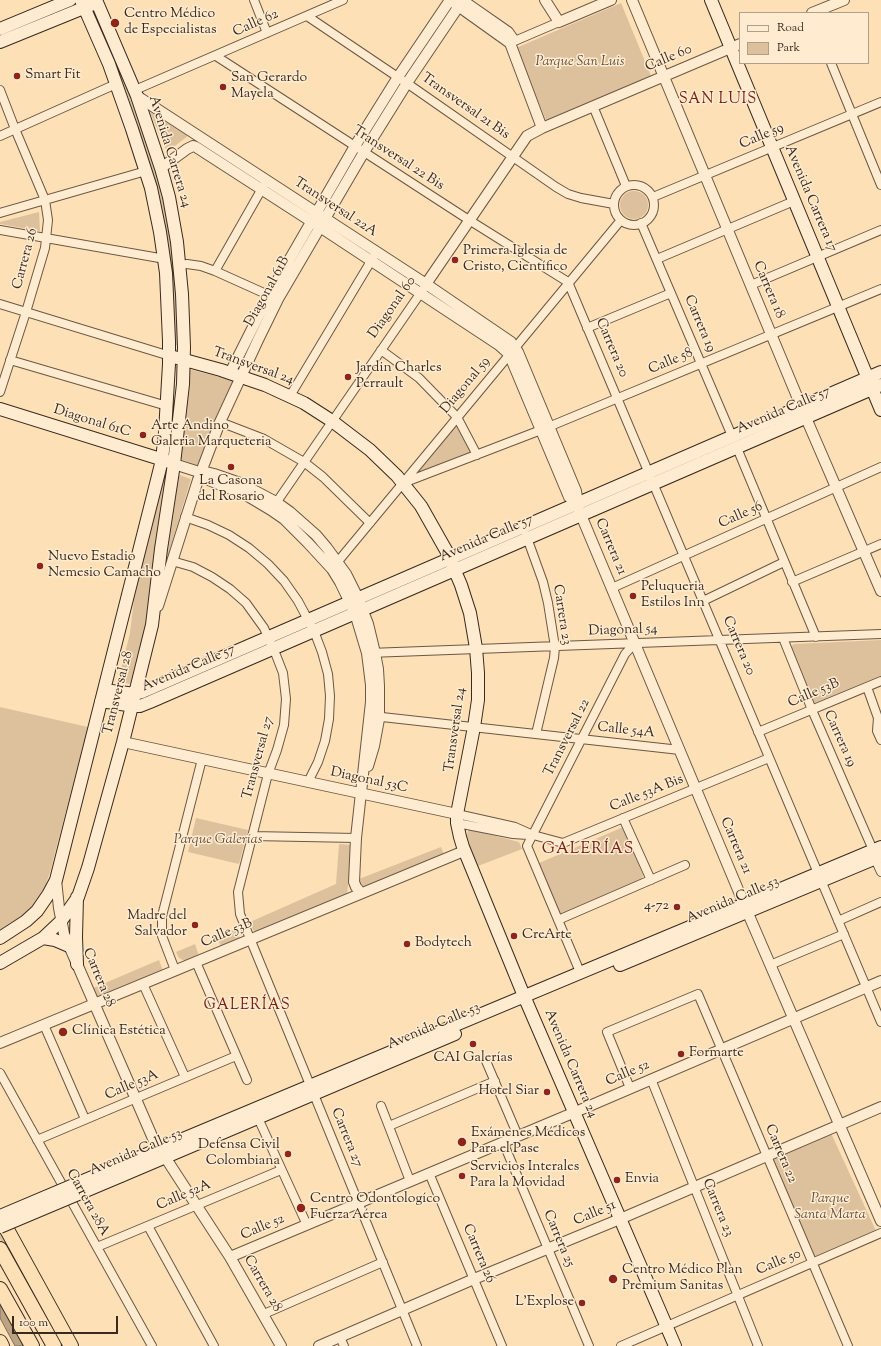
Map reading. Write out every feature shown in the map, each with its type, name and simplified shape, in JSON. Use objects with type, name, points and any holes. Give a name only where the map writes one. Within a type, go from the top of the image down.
[{"type":"highway","points":[[0,1217],[71,1346]]},
{"type":"highway","points":[[0,1249],[54,1346]]},
{"type":"highway","points":[[0,1289],[32,1346]]},
{"type":"highway","points":[[0,1342],[2,1346]]},
{"type":"main road","points":[[0,29],[70,0]]},
{"type":"main road","name":"Avenida Carrera 17","points":[[711,0],[735,46],[739,57]]},
{"type":"main road","points":[[0,42],[83,4],[98,1]]},
{"type":"main road","name":"Avenida Carrera 24","points":[[98,1],[136,93],[161,168],[173,218],[180,265],[184,360],[183,384],[174,464]]},
{"type":"main road","name":"Avenida Carrera 24","points":[[83,4],[116,84],[146,171],[165,259],[170,356],[168,406],[162,460]]},
{"type":"main road","name":"Avenida Carrera 17","points":[[742,64],[772,147],[817,257],[838,307],[874,384],[881,410]]},
{"type":"main road","name":"Transversal 24","points":[[170,356],[265,385],[290,396],[332,420],[370,450],[402,483],[429,519],[455,569],[470,613],[476,648],[478,693],[474,727],[457,819]]},
{"type":"main road","name":"Avenida Calle 57","points":[[103,696],[133,700],[140,706],[150,702],[806,418],[874,384],[881,372]]},
{"type":"main road","name":"Avenida Calle 57","points":[[133,700],[142,692],[801,406],[874,384]]},
{"type":"main road","name":"Diagonal 61C","points":[[0,409],[174,464]]},
{"type":"main road","name":"Transversal 28","points":[[0,938],[26,921],[37,911],[56,880],[162,460]]},
{"type":"main road","name":"Transversal 28","points":[[0,963],[43,938],[61,921],[78,896],[123,742],[152,625],[161,549],[174,464]]},
{"type":"main road","name":"Avenida Carrera 24","points":[[457,819],[464,850],[526,1000],[675,1346]]},
{"type":"main road","name":"Avenida Calle 53","points":[[526,1000],[580,972],[878,853]]},
{"type":"main road","points":[[77,964],[76,937],[78,896]]},
{"type":"main road","name":"Avenida Calle 53","points":[[0,1226],[161,1153],[745,907]]},
{"type":"main road","points":[[43,938],[55,940],[69,946]]},
{"type":"main road","name":"Avenida Calle 53","points":[[161,1153],[258,1118],[313,1090]]},
{"type":"main road","name":"Avenida Calle 53","points":[[0,1217],[118,1172]]},
{"type":"street","points":[[254,0],[267,33]]},
{"type":"street","name":"Calle 62","points":[[136,93],[341,0]]},
{"type":"street","points":[[450,0],[462,2],[511,44],[542,128]]},
{"type":"street","name":"Diagonal 61B","points":[[235,375],[323,223],[359,149],[398,77],[450,0]]},
{"type":"street","points":[[545,0],[559,22]]},
{"type":"street","points":[[511,44],[611,0]]},
{"type":"street","name":"Carrera 18","points":[[632,0],[806,418],[881,590]]},
{"type":"street","points":[[814,12],[830,2],[844,0]]},
{"type":"street","name":"Diagonal 61B","points":[[152,625],[200,473],[220,422],[235,375],[269,295],[314,217],[359,149],[407,83],[462,2]]},
{"type":"street","name":"Transversal 21 Bis","points":[[307,16],[407,83],[556,187],[568,194],[581,198],[614,204]]},
{"type":"street","name":"Calle 60","points":[[542,128],[735,46]]},
{"type":"street","name":"Transversal 22 Bis","points":[[216,56],[469,220],[568,282]]},
{"type":"street","points":[[831,64],[881,185]]},
{"type":"street","points":[[0,136],[116,84]]},
{"type":"street","name":"Carrera 26","points":[[0,90],[45,200],[48,220],[47,238],[26,312],[0,392]]},
{"type":"street","name":"Transversal 22A","points":[[136,93],[264,185],[374,257],[420,294],[499,345],[512,350]]},
{"type":"street","name":"Calle 59","points":[[652,197],[881,102]]},
{"type":"street","points":[[593,106],[626,186]]},
{"type":"street","name":"Diagonal 60","points":[[273,506],[420,294],[512,156],[527,136],[542,128]]},
{"type":"street","name":"Transversal 22A","points":[[161,168],[187,149],[194,146],[264,185]]},
{"type":"street","points":[[0,213],[146,171]]},
{"type":"street","points":[[215,271],[264,185]]},
{"type":"street","points":[[626,186],[640,186],[647,190],[652,197],[654,206],[651,214],[641,223],[631,224],[621,220],[616,213],[614,204],[617,196],[626,186]]},
{"type":"street","points":[[657,259],[794,201]]},
{"type":"street","name":"Diagonal 59","points":[[335,566],[568,282],[621,220]]},
{"type":"street","name":"Carrera 19","points":[[641,223],[732,436]]},
{"type":"street","points":[[0,230],[165,259]]},
{"type":"street","points":[[751,285],[881,230]]},
{"type":"street","points":[[290,396],[374,257]]},
{"type":"street","name":"Transversal 22A","points":[[374,257],[426,284],[506,338],[512,350]]},
{"type":"street","points":[[180,265],[187,264],[201,266],[278,300]]},
{"type":"street","name":"Carrera 20","points":[[568,282],[881,1022]]},
{"type":"street","name":"Calle 58","points":[[402,483],[545,429],[881,289]]},
{"type":"street","points":[[587,328],[671,294]]},
{"type":"street","points":[[0,304],[170,356]]},
{"type":"street","points":[[381,350],[419,378],[457,417],[477,455]]},
{"type":"street","name":"Carrera 21","points":[[512,350],[545,429],[576,491],[576,503],[581,515],[745,907],[881,1221]]},
{"type":"street","points":[[10,360],[168,406]]},
{"type":"street","points":[[220,422],[264,439],[304,462],[323,477],[370,523]]},
{"type":"street","points":[[737,448],[816,637]]},
{"type":"street","points":[[174,464],[200,473],[206,479],[273,506],[295,530],[335,566],[359,611],[371,653],[371,685],[375,716],[374,746],[360,792],[356,838],[354,882],[361,893]]},
{"type":"street","name":"Calle 56","points":[[612,588],[881,467]]},
{"type":"street","points":[[185,517],[208,525],[229,535],[250,548],[284,581],[298,600],[309,619],[322,652],[328,674],[330,696],[325,741],[318,762],[308,782]]},
{"type":"street","name":"Carrera 23","points":[[522,526],[543,582],[555,647],[554,658],[536,734]]},
{"type":"street","points":[[792,582],[881,544]]},
{"type":"street","name":"Transversal 27","points":[[172,561],[206,574],[230,589],[246,603],[259,620],[268,637],[283,673],[286,699],[284,725],[268,774],[238,892],[240,914],[250,939]]},
{"type":"street","points":[[703,601],[784,562]]},
{"type":"street","name":"Diagonal 54","points":[[371,653],[881,634]]},
{"type":"street","name":"Carrera 19","points":[[783,638],[812,710],[878,853],[881,872]]},
{"type":"street","name":"Transversal 22","points":[[558,920],[527,846],[624,654],[635,643]]},
{"type":"street","name":"Calle 53B","points":[[758,732],[881,681]]},
{"type":"street","points":[[867,687],[879,720],[877,731],[881,740]]},
{"type":"street","name":"Calle 54A","points":[[375,716],[680,750]]},
{"type":"street","name":"Diagonal 53C","points":[[123,742],[268,774],[360,792],[513,834],[533,835]]},
{"type":"street","name":"Calle 53A Bis","points":[[533,835],[563,842],[769,758]]},
{"type":"street","points":[[175,970],[162,936],[162,916],[202,759]]},
{"type":"street","points":[[623,818],[651,880]]},
{"type":"street","points":[[252,836],[356,838]]},
{"type":"street","name":"Calle 53B","points":[[0,1043],[464,850]]},
{"type":"street","points":[[580,972],[558,920],[685,866]]},
{"type":"street","name":"Carrera 28","points":[[56,880],[61,921],[69,946],[135,1098],[161,1153],[230,1257],[281,1346]]},
{"type":"street","points":[[838,921],[881,902]]},
{"type":"street","points":[[770,965],[844,934]]},
{"type":"street","name":"Carrera 27","points":[[250,939],[417,1346]]},
{"type":"street","points":[[196,962],[247,1080]]},
{"type":"street","name":"Calle 52","points":[[230,1257],[881,981]]},
{"type":"street","points":[[143,984],[185,1077]]},
{"type":"street","name":"Carrera 22","points":[[630,1088],[607,1032],[698,994],[848,1346]]},
{"type":"street","points":[[44,1025],[85,1119]]},
{"type":"street","name":"Calle 53A","points":[[37,1140],[236,1056]]},
{"type":"street","points":[[486,1061],[518,1136]]},
{"type":"street","name":"Carrera 28A","points":[[0,1073],[152,1346]]},
{"type":"street","name":"Carrera 23","points":[[651,1079],[758,1346]]},
{"type":"street","points":[[389,1126],[495,1081]]},
{"type":"street","points":[[381,1106],[410,1181]]},
{"type":"street","name":"Calle 51","points":[[319,1346],[342,1342],[402,1310],[620,1219],[881,1107]]},
{"type":"street","points":[[258,1118],[307,1225]]},
{"type":"street","name":"Carrera 25","points":[[503,1142],[589,1346]]},
{"type":"street","name":"Calle 52A","points":[[97,1247],[281,1170]]},
{"type":"street","name":"Carrera 26","points":[[430,1173],[502,1346]]},
{"type":"street","points":[[148,1226],[214,1346]]},
{"type":"street","name":"Calle 50","points":[[621,1346],[881,1233]]},
{"type":"street","points":[[264,1314],[383,1262]]},
{"type":"green space","name":"Parque San Luis","points":[[621,3],[651,76],[546,120],[516,48]]},
{"type":"green space","points":[[101,18],[137,108],[168,213],[175,264],[179,345],[174,345],[169,264],[95,21]]},
{"type":"green space","points":[[150,112],[188,136],[167,152]]},
{"type":"green space","points":[[634,191],[644,195],[648,205],[644,215],[634,219],[624,215],[620,205],[624,195]]},
{"type":"green space","points":[[39,212],[40,231],[0,224],[0,222]]},
{"type":"green space","points":[[188,369],[232,380],[233,383],[197,465],[180,459]]},
{"type":"green space","points":[[457,425],[472,453],[416,475]]},
{"type":"green space","points":[[164,472],[169,474],[152,598],[144,635],[130,684],[118,681],[130,633],[134,599]]},
{"type":"green space","points":[[177,474],[191,479],[163,572]]},
{"type":"green space","points":[[881,640],[881,677],[816,704],[813,703],[790,647],[794,644]]},
{"type":"green space","points":[[0,707],[88,727],[45,887],[35,903],[24,915],[0,931]]},
{"type":"green space","name":"Parque Galerías","points":[[196,818],[248,830],[239,864],[188,852]]},
{"type":"green space","points":[[621,828],[624,829],[643,875],[642,880],[560,914],[538,866],[539,863]]},
{"type":"green space","points":[[469,829],[519,842],[522,849],[478,866],[466,837]]},
{"type":"green space","points":[[339,844],[352,845],[347,895],[256,932],[253,930],[250,922],[336,884]]},
{"type":"green space","points":[[441,847],[444,855],[364,888],[361,884],[359,879]]},
{"type":"green space","points":[[236,929],[240,939],[221,947],[217,936]]},
{"type":"green space","points":[[195,944],[199,956],[185,961],[179,958],[176,952]]},
{"type":"green space","points":[[159,960],[163,971],[97,999],[91,989]]},
{"type":"green space","name":"Parque Santa Marta","points":[[831,1133],[876,1231],[815,1257],[772,1158]]},
{"type":"green space","points":[[0,1224],[66,1346],[59,1346],[6,1251],[0,1239]]},
{"type":"shaded area","points":[[0,1296],[27,1346],[15,1346],[0,1318]]},
{"type":"place","name":"Centro Médico de Especialistas","points":[[115,23]]},
{"type":"place","name":"Smart Fit","points":[[17,76]]},
{"type":"place","name":"San Gerardo Mayela","points":[[223,87]]},
{"type":"place","name":"Primera Iglesia de Cristo, Científico","points":[[455,260]]},
{"type":"place","name":"Jardin Charles Perrault","points":[[348,377]]},
{"type":"place","name":"Arte Andino Galeria Marqueteria","points":[[143,435]]},
{"type":"place","name":"La Casona del Rosario","points":[[231,467]]},
{"type":"place","name":"Nuevo Estadio Nemesio Camacho","points":[[40,566]]},
{"type":"place","name":"Peluqueria Estilos Inn","points":[[633,596]]},
{"type":"place","name":"4-72","points":[[677,907]]},
{"type":"place","name":"Madre del Salvador","points":[[195,925]]},
{"type":"place","name":"CreArte","points":[[514,936]]},
{"type":"place","name":"Bodytech","points":[[407,944]]},
{"type":"place","name":"Clínica Estética","points":[[63,1032]]},
{"type":"place","name":"CAI Galerías","points":[[473,1044]]},
{"type":"place","name":"Formarte","points":[[681,1054]]},
{"type":"place","name":"Hotel Siar","points":[[547,1092]]},
{"type":"place","name":"Exámenes Médicos Para el Pase","points":[[462,1142]]},
{"type":"place","name":"Defensa Civil Colombiana","points":[[288,1154]]},
{"type":"place","name":"Servicios Interales Para la Movidad","points":[[462,1176]]},
{"type":"place","name":"Envia","points":[[617,1180]]},
{"type":"place","name":"Centro Odontologíco Fuerza Aérea","points":[[301,1208]]},
{"type":"place","name":"Centro Médico Plan Premium Sanitas","points":[[613,1279]]},
{"type":"place","name":"L'Explose","points":[[582,1303]]},
{"type":"district","name":"SAN LUIS","points":[[718,100]]},
{"type":"district","name":"GALERÍAS","points":[[588,850]]},
{"type":"district","name":"GALERÍAS","points":[[247,1006]]}]
